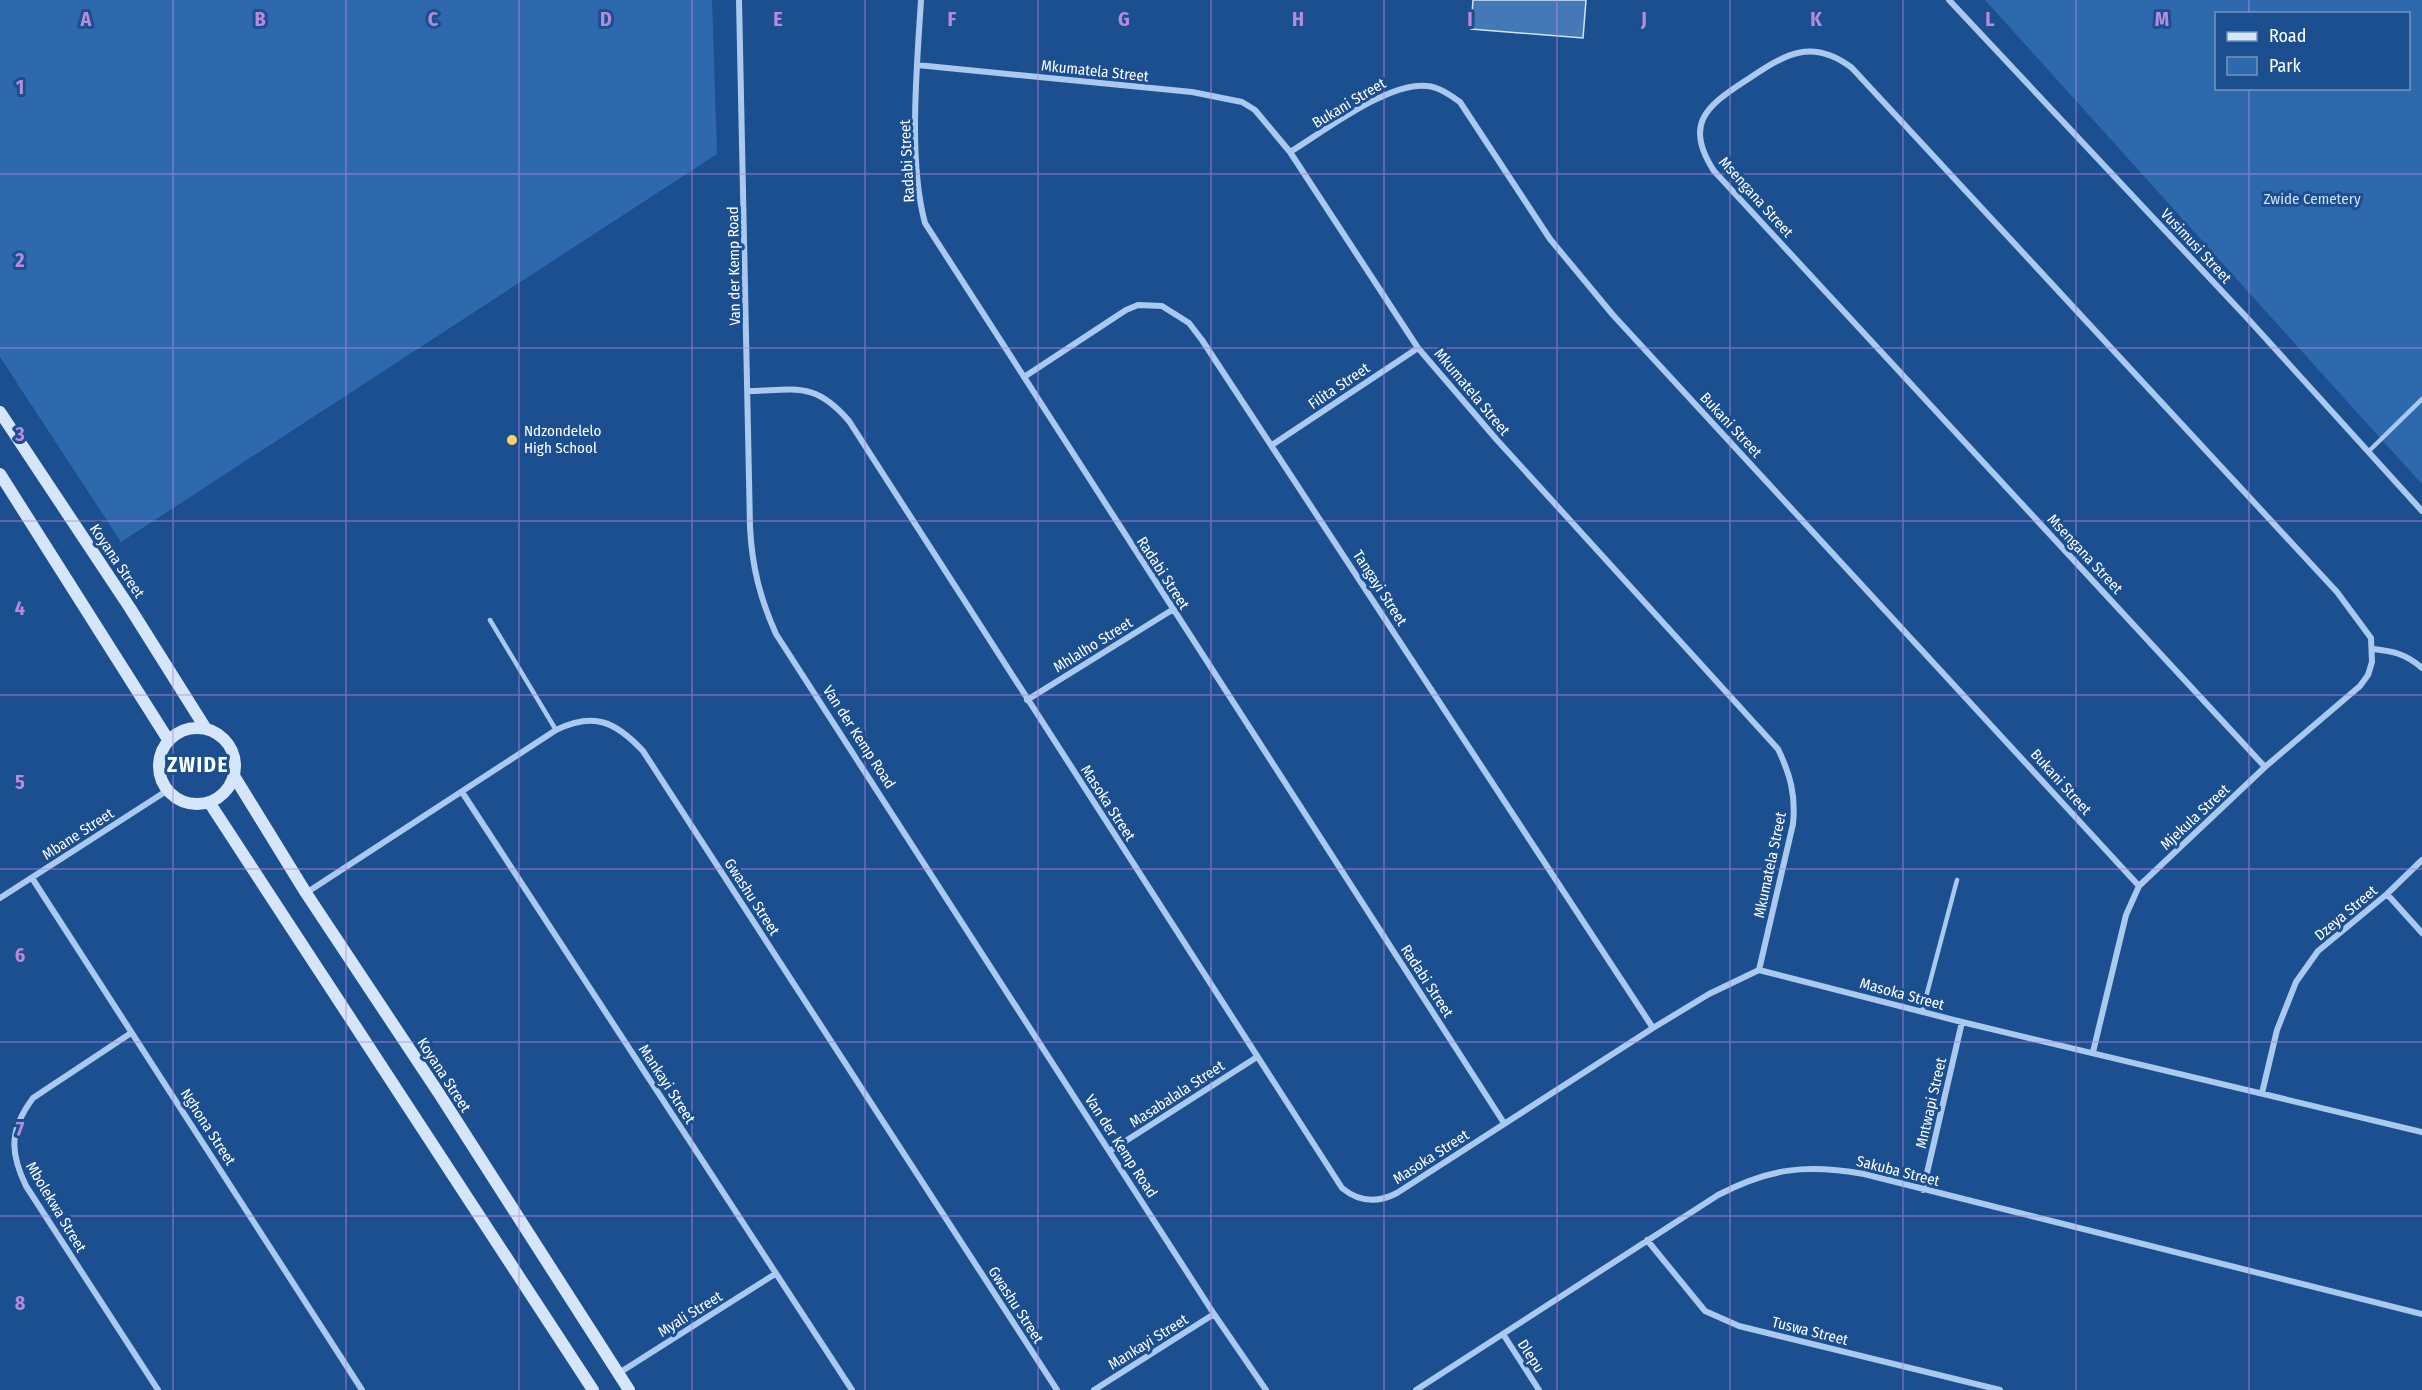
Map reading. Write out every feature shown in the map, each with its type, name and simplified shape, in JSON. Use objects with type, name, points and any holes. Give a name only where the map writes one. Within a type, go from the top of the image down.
[{"type":"main road","name":"Koyana Street","points":[[0,412],[130,608],[206,729],[218,734],[227,742],[235,764],[234,776],[306,893],[446,1104],[629,1390]]},
{"type":"main road","points":[[0,474],[168,741]]},
{"type":"main road","points":[[206,729],[186,730],[168,741],[159,765],[161,778],[168,790],[187,802],[209,802],[229,787],[234,776]]},
{"type":"main road","points":[[209,802],[592,1390]]},
{"type":"street","name":"Van der Kemp Road","points":[[739,0],[751,555],[761,601],[777,633],[1214,1314],[1266,1390]]},
{"type":"street","name":"Radabi Street","points":[[921,0],[917,65],[918,179],[919,201],[925,223],[1504,1123]]},
{"type":"street","name":"Vusimusi Street","points":[[1949,0],[2422,511]]},
{"type":"street","name":"Msengana Street","points":[[2265,767],[1714,171],[1700,144],[1700,128],[1706,111],[1719,98],[1780,58],[1801,51],[1820,52],[1845,63],[1864,80],[2329,583],[2359,618],[2371,638]]},
{"type":"street","name":"Mkumatela Street","points":[[917,65],[1222,97],[1242,102],[1256,110],[1290,152],[1418,348],[1497,440],[1778,749],[1788,770],[1795,805],[1793,824],[1759,970]]},
{"type":"street","name":"Bukani Street","points":[[1290,152],[1394,89],[1428,86],[1446,92],[1460,102],[1550,240],[1599,298],[2139,886]]},
{"type":"street","name":"Tangayi Street","points":[[1024,377],[1126,310],[1138,305],[1162,306],[1189,323],[1272,445],[1653,1028]]},
{"type":"street","name":"Filita Street","points":[[1272,445],[1418,348]]},
{"type":"street","name":"Masoka Street","points":[[748,390],[811,392],[835,404],[849,421],[1342,1188],[1366,1199],[1387,1198],[1397,1193],[1653,1028],[1710,994],[1759,970],[1962,1022],[2422,1132]]},
{"type":"street","name":"Mhlalho Street","points":[[1027,700],[1172,610]]},
{"type":"street","name":"Mjekula Street","points":[[2092,1052],[2126,915],[2139,886],[2265,767],[2360,686],[2368,675],[2373,650],[2371,638]]},
{"type":"street","points":[[2373,650],[2394,651],[2411,658],[2422,668]]},
{"type":"street","name":"Gwashu Street","points":[[306,893],[556,730],[586,719],[607,723],[627,734],[643,751],[1057,1390]]},
{"type":"street","name":"Mbane Street","points":[[0,898],[168,790]]},
{"type":"street","name":"Mankayi Street","points":[[462,792],[852,1390]]},
{"type":"street","name":"Dzeya Street","points":[[2262,1093],[2277,1030],[2296,981],[2318,951],[2387,894],[2422,860]]},
{"type":"street","name":"Nghona Street","points":[[32,878],[362,1390]]},
{"type":"street","points":[[2387,894],[2422,933]]},
{"type":"street","name":"Mntwapi Street","points":[[1923,1190],[1962,1022]]},
{"type":"street","name":"Mbolekwa Street","points":[[131,1033],[33,1098],[22,1113],[16,1128],[14,1155],[26,1186],[159,1390]]},
{"type":"street","name":"Masabalala Street","points":[[1110,1151],[1257,1058]]},
{"type":"street","name":"Sakuba Street","points":[[1416,1390],[1734,1186],[1760,1175],[1808,1167],[1829,1168],[1923,1190],[2422,1314]]},
{"type":"street","name":"Tuswa Street","points":[[1647,1240],[1697,1302],[1715,1317],[1751,1329],[2000,1390]]},
{"type":"street","name":"Myali Street","points":[[618,1374],[775,1274]]},
{"type":"street","name":"Mankayi Street","points":[[1094,1390],[1214,1314]]},
{"type":"street","name":"Dlepu","points":[[1503,1334],[1539,1390]]},
{"type":"lane","points":[[2369,452],[2422,399]]},
{"type":"lane","points":[[490,620],[556,730]]},
{"type":"lane","points":[[1922,1011],[1957,880]]},
{"type":"green space","points":[[0,0],[712,0],[717,154],[121,542],[0,357]]},
{"type":"green space","name":"Zwide Cemetery","points":[[1985,0],[2422,0],[2422,484]]},
{"type":"building","points":[[1473,0],[1586,0],[1583,38],[1471,29]]},
{"type":"place","name":"Ndzondelelo High School","points":[[512,440]]},
{"type":"district","name":"ZWIDE","points":[[198,765]]}]
